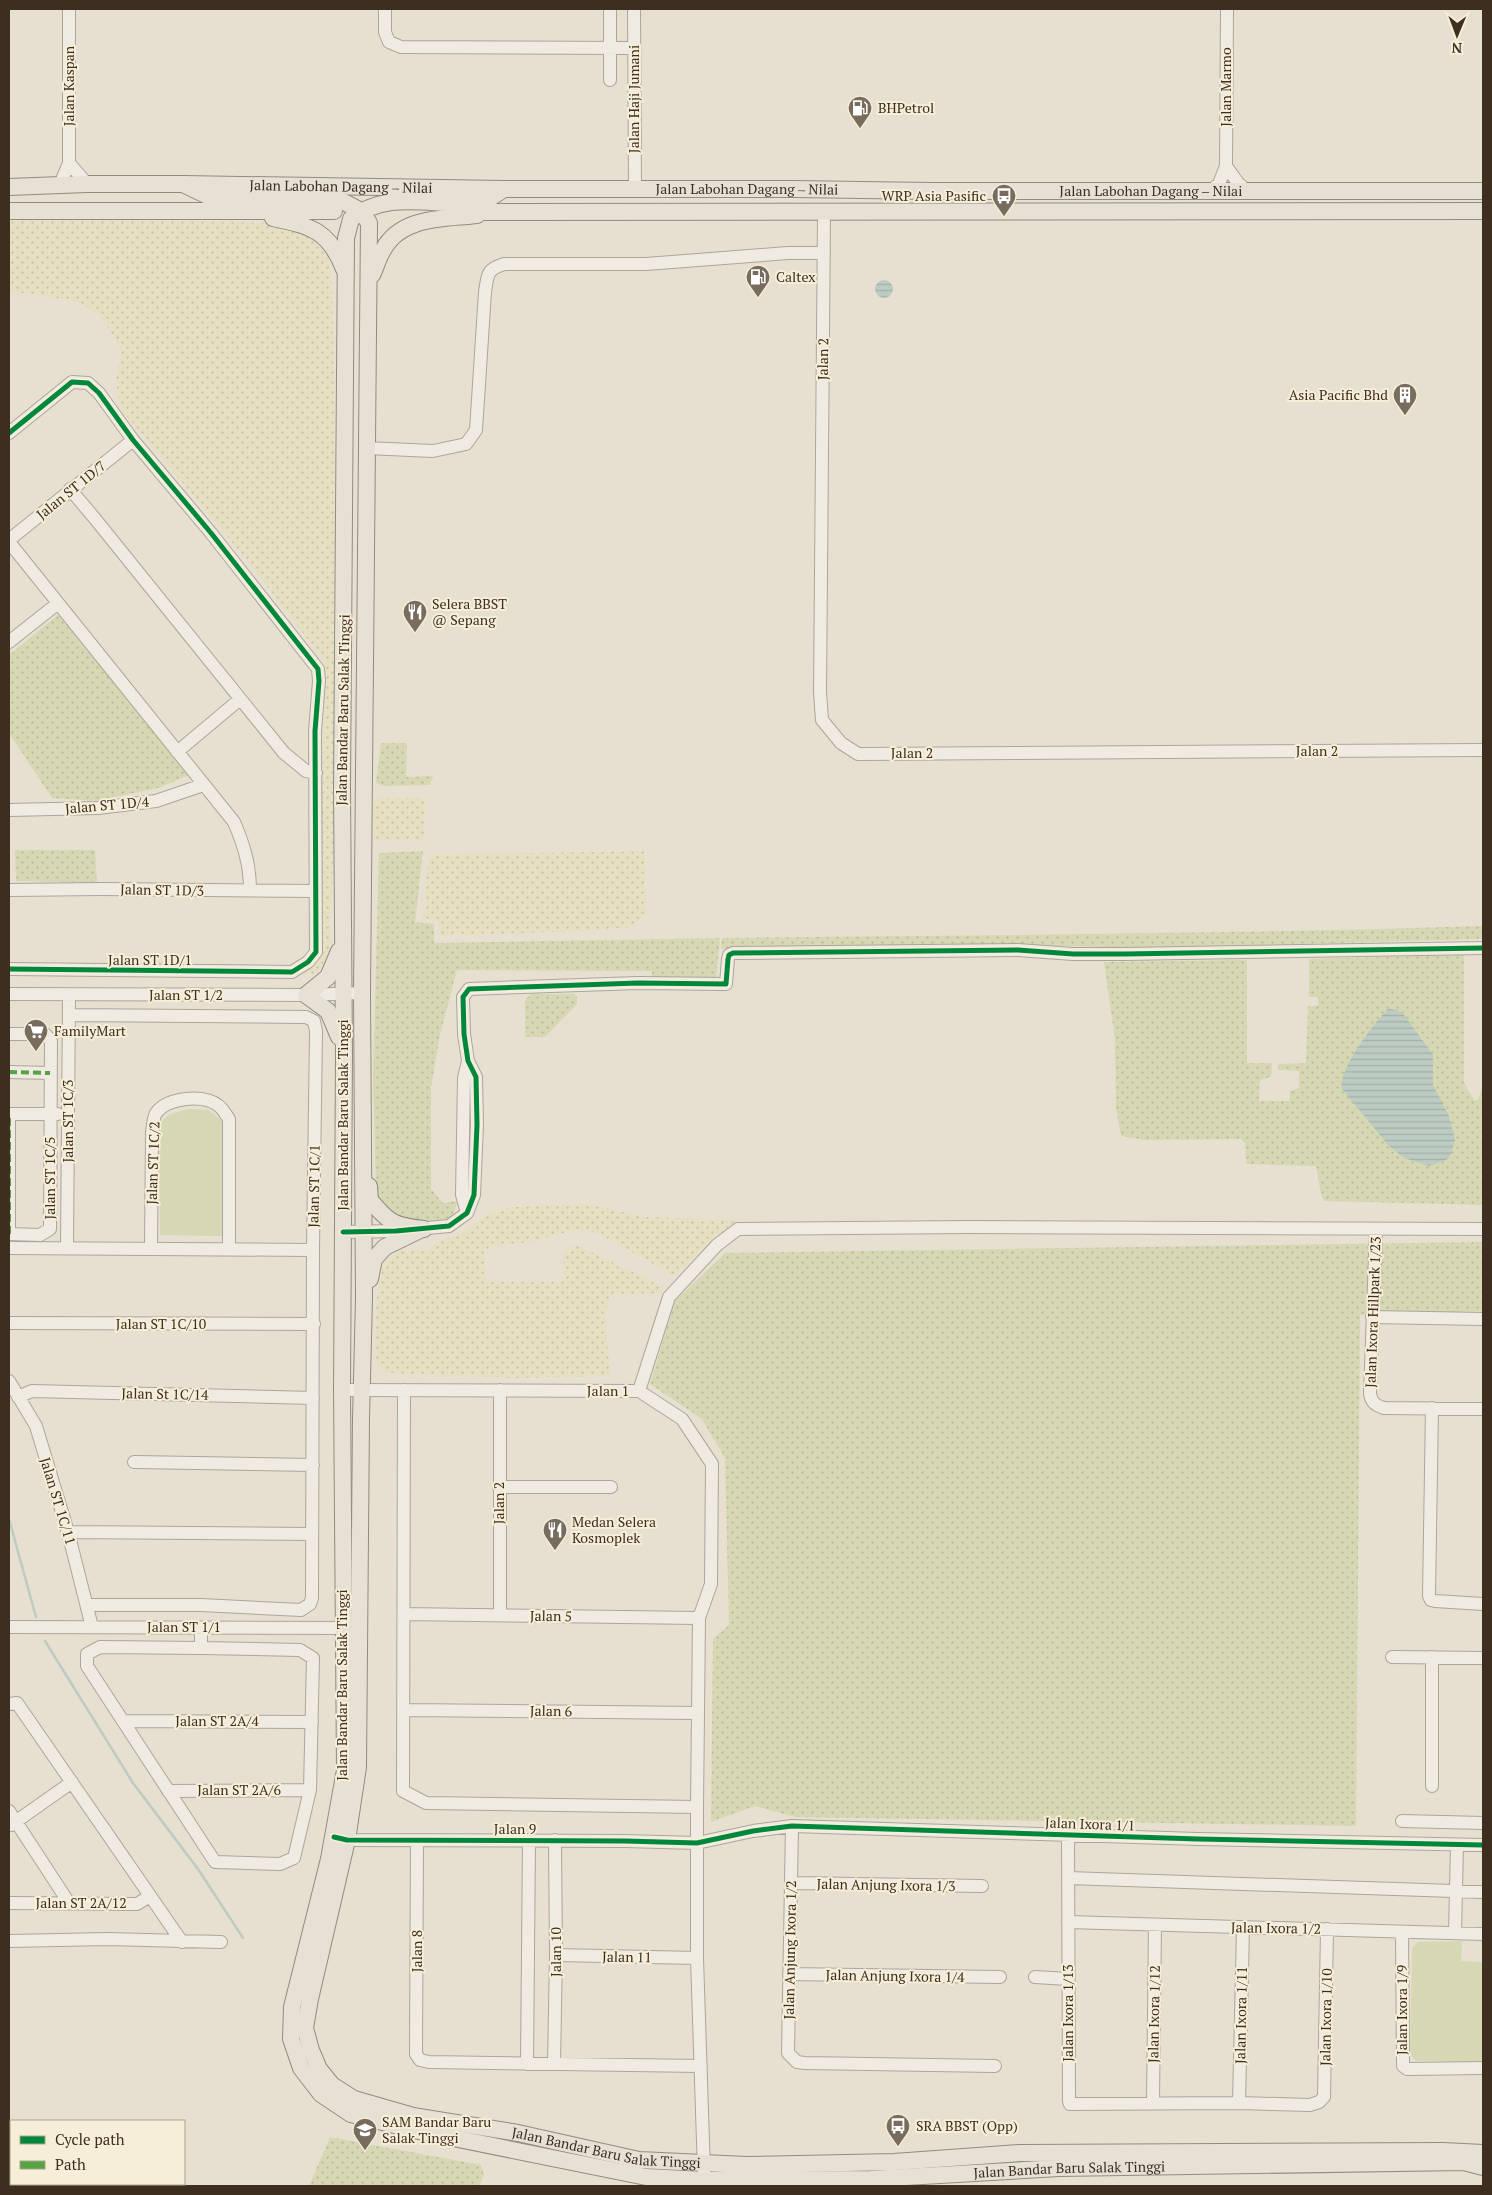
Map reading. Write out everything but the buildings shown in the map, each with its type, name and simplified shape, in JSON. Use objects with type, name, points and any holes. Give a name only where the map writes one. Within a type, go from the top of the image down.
[{"type":"main road","name":"Jalan Labohan Dagang ‒ Nilai","points":[[9,188],[59,187],[86,184],[183,184],[635,190],[1483,191]]},
{"type":"main road","points":[[183,184],[210,197],[335,200],[352,204],[361,211],[370,206],[394,201],[482,202],[504,189]]},
{"type":"main road","points":[[209,211],[264,216],[307,225],[325,238],[338,254],[346,273]]},
{"type":"main road","name":"Jalan Bandar Baru Salak Tinggi","points":[[1483,2153],[1443,2151],[1020,2153],[871,2162],[746,2165],[639,2160],[518,2133],[413,2116],[354,2099],[332,2085],[319,2070],[305,2028],[340,1838],[344,1770],[342,1390],[344,1056],[342,938],[346,273],[348,226],[351,219],[361,211],[369,223],[370,281],[366,448],[362,993],[364,1298],[358,1768],[340,1838],[292,2006],[291,2039],[301,2068],[321,2094],[351,2114],[414,2130],[646,2177],[870,2183],[990,2170],[1464,2162],[1483,2167]]},
{"type":"main road","name":"Jalan Labohan Dagang ‒ Nilai","points":[[9,212],[824,213],[1483,211]]},
{"type":"main road","points":[[370,281],[383,248],[396,234],[416,222],[497,212]]},
{"type":"main road","points":[[346,366],[368,367]]},
{"type":"main road","points":[[342,938],[335,963],[328,977],[306,995],[328,1011],[337,1027],[344,1056]]},
{"type":"main road","points":[[364,1116],[370,1200],[394,1224],[403,1227],[424,1228]]},
{"type":"main road","points":[[364,1298],[374,1258],[393,1242],[424,1228]]},
{"type":"street","name":"Jalan Kaspan","points":[[69,163],[70,9]]},
{"type":"street","points":[[385,9],[384,32],[388,42],[401,47],[633,48]]},
{"type":"street","points":[[610,9],[610,80]]},
{"type":"street","name":"Jalan Haji Jumani","points":[[634,9],[635,190]]},
{"type":"street","name":"Jalan Marmo","points":[[1226,166],[1227,9]]},
{"type":"street","points":[[59,187],[69,163],[86,184]]},
{"type":"street","points":[[1226,166],[1238,183],[1247,191]]},
{"type":"street","points":[[1210,191],[1219,184],[1226,166]]},
{"type":"street","name":"Jalan 2","points":[[824,213],[820,692],[822,720],[840,744],[858,754],[1483,750]]},
{"type":"street","points":[[366,448],[433,451],[466,444],[476,430],[485,292],[491,268],[504,264],[646,264],[824,252]]},
{"type":"street","points":[[9,433],[72,382],[88,383],[99,393],[133,440],[211,533],[318,669],[316,891]]},
{"type":"street","name":"Jalan ST 1D/7","points":[[9,541],[133,440]]},
{"type":"street","points":[[70,490],[284,753],[306,771],[316,773]]},
{"type":"street","points":[[9,541],[57,604],[234,822],[250,868],[250,890]]},
{"type":"street","points":[[9,642],[57,604]]},
{"type":"street","points":[[177,752],[239,700]]},
{"type":"street","name":"Jalan ST 1D/4","points":[[9,810],[98,808],[156,801],[203,785]]},
{"type":"street","name":"Jalan ST 1D/3","points":[[9,890],[316,891]]},
{"type":"street","name":"Jalan ST 1D/1","points":[[9,969],[292,972],[308,962],[316,952],[316,891]]},
{"type":"street","points":[[343,1232],[449,1226],[468,1213],[474,1195],[477,1125],[476,1077],[468,1061],[464,1034],[463,997],[469,989],[638,983],[726,984],[728,959],[729,955],[733,953],[1018,950],[1073,954],[1125,954],[1483,948]]},
{"type":"street","name":"Jalan ST 1/2","points":[[9,994],[306,995],[362,993]]},
{"type":"street","name":"Jalan ST 1C/3","points":[[67,1248],[69,994]]},
{"type":"street","name":"Jalan ST 1C/1","points":[[69,1015],[306,1017],[314,1021],[316,1031],[312,1598],[307,1607],[300,1610],[201,1606],[87,1605]]},
{"type":"street","points":[[9,1034],[45,1034],[51,1041],[50,1114]]},
{"type":"street","points":[[9,1072],[50,1072]]},
{"type":"street","name":"Jalan ST 1C/2","points":[[151,1249],[152,1132],[155,1114],[165,1105],[176,1101],[193,1100],[211,1102],[220,1107],[229,1119],[228,1250]]},
{"type":"street","points":[[9,1234],[9,1114],[68,1114]]},
{"type":"street","name":"Jalan ST 1C/5","points":[[9,1234],[40,1235],[50,1229],[50,1114]]},
{"type":"street","points":[[639,1391],[669,1296],[716,1245],[738,1229],[969,1227],[1483,1229]]},
{"type":"street","name":"Jalan Ixora Hillpark 1/23","points":[[1376,1229],[1370,1394],[1372,1401],[1375,1405],[1384,1408],[1483,1409]]},
{"type":"street","points":[[9,1248],[313,1250]]},
{"type":"street","points":[[1372,1318],[1483,1319]]},
{"type":"street","name":"Jalan ST 1C/10","points":[[9,1323],[314,1324]]},
{"type":"street","name":"Jalan ST 1C/11","points":[[9,1381],[36,1426],[68,1532],[92,1627]]},
{"type":"street","name":"Jalan 1","points":[[342,1390],[639,1391],[682,1419],[712,1464],[711,1584],[699,1618]]},
{"type":"street","points":[[404,1390],[403,1791],[426,1803],[697,1807]]},
{"type":"street","name":"Jalan 2","points":[[500,1390],[500,1615]]},
{"type":"street","name":"Jalan St 1C/14","points":[[18,1396],[32,1391],[314,1398]]},
{"type":"street","points":[[1432,1408],[1430,1600],[1483,1604]]},
{"type":"street","points":[[134,1462],[313,1465]]},
{"type":"street","points":[[499,1487],[611,1487]]},
{"type":"street","points":[[68,1532],[312,1534]]},
{"type":"street","name":"Jalan 5","points":[[404,1614],[699,1618]]},
{"type":"street","points":[[699,1618],[697,1958],[704,2180]]},
{"type":"street","name":"Jalan ST 1/1","points":[[9,1627],[359,1628]]},
{"type":"street","points":[[201,1628],[201,1648]]},
{"type":"street","points":[[100,1647],[300,1650],[313,1658],[310,1790],[294,1858],[280,1864],[215,1862],[123,1721],[87,1666],[87,1654],[100,1647]]},
{"type":"street","points":[[1392,1657],[1483,1658]]},
{"type":"street","points":[[1432,1657],[1432,1786]]},
{"type":"street","points":[[9,1704],[17,1703],[182,1942]]},
{"type":"street","name":"Jalan 6","points":[[404,1710],[698,1713]]},
{"type":"street","name":"Jalan ST 2A/4","points":[[123,1721],[312,1722]]},
{"type":"street","points":[[70,1903],[11,1820],[72,1782]]},
{"type":"street","name":"Jalan ST 2A/6","points":[[168,1791],[310,1790]]},
{"type":"street","points":[[1402,1821],[1483,1823]]},
{"type":"street","name":"Jalan Ixora 1/1","points":[[697,1844],[753,1831],[792,1826],[1483,1845]]},
{"type":"street","name":"Jalan Anjung Ixora 1/2","points":[[792,1826],[788,2053],[797,2062],[805,2063],[994,2066]]},
{"type":"street","name":"Jalan Ixora 1/13","points":[[1068,1835],[1069,2102],[1070,2104],[1153,2103]]},
{"type":"street","name":"Jalan 9","points":[[340,1838],[555,1840],[697,1844]]},
{"type":"street","name":"Jalan 8","points":[[417,1840],[416,2054],[420,2060],[429,2062],[528,2064]]},
{"type":"street","name":"Jalan 10","points":[[528,2064],[529,1840]]},
{"type":"street","name":"Jalan 10","points":[[554,2064],[556,1955],[555,1840]]},
{"type":"street","points":[[1454,1934],[1456,1845]]},
{"type":"street","points":[[1068,1878],[1483,1892]]},
{"type":"street","name":"Jalan Anjung Ixora 1/3","points":[[791,1883],[982,1886]]},
{"type":"street","name":"Jalan ST 2A/12","points":[[9,1903],[137,1904],[150,1896]]},
{"type":"street","name":"Jalan Ixora 1/2","points":[[1068,1922],[1483,1934]]},
{"type":"street","name":"Jalan Ixora 1/12","points":[[1153,2103],[1155,1925]]},
{"type":"street","name":"Jalan Ixora 1/11","points":[[1239,2103],[1243,1928]]},
{"type":"street","name":"Jalan Ixora 1/10","points":[[1239,2103],[1310,2105],[1319,2102],[1324,2097],[1327,1929]]},
{"type":"street","name":"Jalan Ixora 1/9","points":[[1402,1932],[1403,2066],[1407,2069],[1483,2068]]},
{"type":"street","points":[[9,1941],[108,1939],[220,1942]]},
{"type":"street","name":"Jalan 11","points":[[556,1955],[697,1958]]},
{"type":"street","name":"Jalan Anjung Ixora 1/4","points":[[789,1974],[1000,1977]]},
{"type":"street","points":[[1035,1977],[1068,1979]]},
{"type":"street","points":[[528,2064],[701,2066]]},
{"type":"street","points":[[1153,2103],[1239,2103]]},
{"type":"street","points":[[870,2183],[871,2162]]},
{"type":"shaded area","points":[[56,219],[281,223],[314,238],[328,259],[332,284],[335,424],[334,847],[330,931],[332,947],[317,974],[300,973],[320,957],[322,940],[320,881],[325,662],[250,564],[125,414],[119,403],[116,378],[122,351],[104,321],[89,308],[71,300],[9,291],[9,220]]},
{"type":"shaded area","points":[[884,280],[890,283],[893,289],[890,295],[884,298],[878,295],[875,289],[878,283]]},
{"type":"shaded area","points":[[380,798],[425,798],[424,840],[374,840],[374,800]]},
{"type":"shaded area","points":[[645,851],[646,914],[632,927],[580,931],[439,936],[439,921],[423,919],[429,855]]},
{"type":"shaded area","points":[[1388,1009],[1397,1010],[1405,1016],[1433,1055],[1433,1085],[1449,1116],[1455,1140],[1451,1154],[1446,1160],[1429,1166],[1404,1158],[1389,1146],[1342,1089],[1342,1080],[1351,1059],[1366,1035]]},
{"type":"shaded area","points":[[588,1204],[644,1217],[737,1220],[674,1276],[600,1234],[580,1229],[530,1242],[489,1247],[484,1253],[486,1282],[564,1282],[563,1253],[572,1246],[579,1246],[658,1284],[662,1293],[610,1295],[605,1315],[610,1374],[605,1376],[520,1378],[399,1374],[382,1371],[375,1359],[376,1303],[383,1264],[393,1255],[401,1250],[428,1250],[439,1241],[463,1233],[484,1217],[510,1207]]},
{"type":"green space","points":[[58,615],[189,775],[158,788],[96,801],[52,798],[9,733],[9,655]]},
{"type":"green space","points":[[381,743],[407,743],[406,777],[433,776],[430,785],[383,786],[376,783]]},
{"type":"green space","points":[[15,850],[95,850],[97,883],[16,881]]},
{"type":"green space","points":[[423,851],[415,922],[434,924],[434,943],[720,938],[716,979],[652,980],[652,971],[457,970],[440,1035],[431,1087],[431,1189],[443,1203],[458,1201],[451,1219],[445,1222],[406,1222],[377,1203],[376,1188],[373,1077],[379,853]]},
{"type":"green space","points":[[1483,926],[1483,939],[1154,948],[974,944],[721,949],[722,938],[1198,933]]},
{"type":"green space","points":[[1464,955],[1464,1081],[1475,1100],[1478,1100],[1483,1087],[1483,1205],[1324,1201],[1316,1166],[1246,1164],[1245,1143],[1241,1139],[1145,1140],[1121,1136],[1116,1108],[1115,1040],[1104,962],[1247,960],[1247,1063],[1272,1063],[1271,1077],[1260,1080],[1259,1101],[1289,1101],[1290,1091],[1299,1088],[1299,1071],[1278,1070],[1278,1064],[1306,1063],[1308,1006],[1318,1006],[1318,997],[1309,997],[1309,959]]},
{"type":"green space","points":[[531,994],[574,994],[577,997],[577,1004],[545,1037],[525,1037],[525,1000]]},
{"type":"green space","points":[[189,1109],[208,1110],[223,1121],[222,1236],[160,1235],[159,1124],[170,1114]]},
{"type":"green space","points":[[1483,1242],[1483,1311],[1360,1315],[1356,1826],[795,1817],[755,1806],[711,1822],[713,1639],[729,1625],[725,1458],[702,1419],[650,1384],[675,1301],[725,1253]]},
{"type":"green space","points":[[1462,1941],[1461,1961],[1483,1962],[1483,2058],[1480,2062],[1416,2061],[1410,2054],[1412,1948],[1418,1942]]},
{"type":"green space","name":"SAM Bandar Baru Salak Tinggi","points":[[330,2137],[481,2165],[484,2175],[479,2186],[309,2186]]},
{"type":"waterway","points":[[9,1519],[36,1617]]},
{"type":"waterway","points":[[45,1641],[133,1783],[198,1869],[243,1938]]},
{"type":"marked path","points":[[9,1072],[50,1073]]},
{"type":"marked path","points":[[9,1114],[9,1234]]},
{"type":"cycle path","points":[[9,433],[72,382],[88,383],[99,393],[133,440],[211,533],[318,669],[319,681],[315,731],[316,952],[308,962],[292,972],[9,969]]},
{"type":"cycle path","points":[[343,1232],[396,1231],[449,1226],[467,1213],[474,1195],[477,1125],[476,1077],[468,1061],[464,1034],[463,997],[469,989],[638,983],[726,984],[728,959],[729,955],[733,953],[1018,950],[1073,954],[1125,954],[1483,948]]},
{"type":"cycle path","points":[[334,1837],[347,1840],[697,1843],[753,1831],[792,1826],[1198,1839],[1483,1845]]},
{"type":"place","name":"BHPetrol","points":[[860,129]]},
{"type":"place","name":"WRP Asia Pasific","points":[[1004,217]]},
{"type":"place","name":"Caltex","points":[[758,298]]},
{"type":"place","name":"Asia Pacific Bhd","points":[[1405,416]]},
{"type":"place","name":"Selera BBST @ Sepang","points":[[415,633]]},
{"type":"place","name":"FamilyMart","points":[[36,1052]]},
{"type":"place","name":"Medan Selera Kosmoplek","points":[[555,1551]]},
{"type":"place","name":"SRA BBST (Opp)","points":[[898,2147]]},
{"type":"place","name":"SAM Bandar Baru Salak Tinggi","points":[[365,2151]]}]
